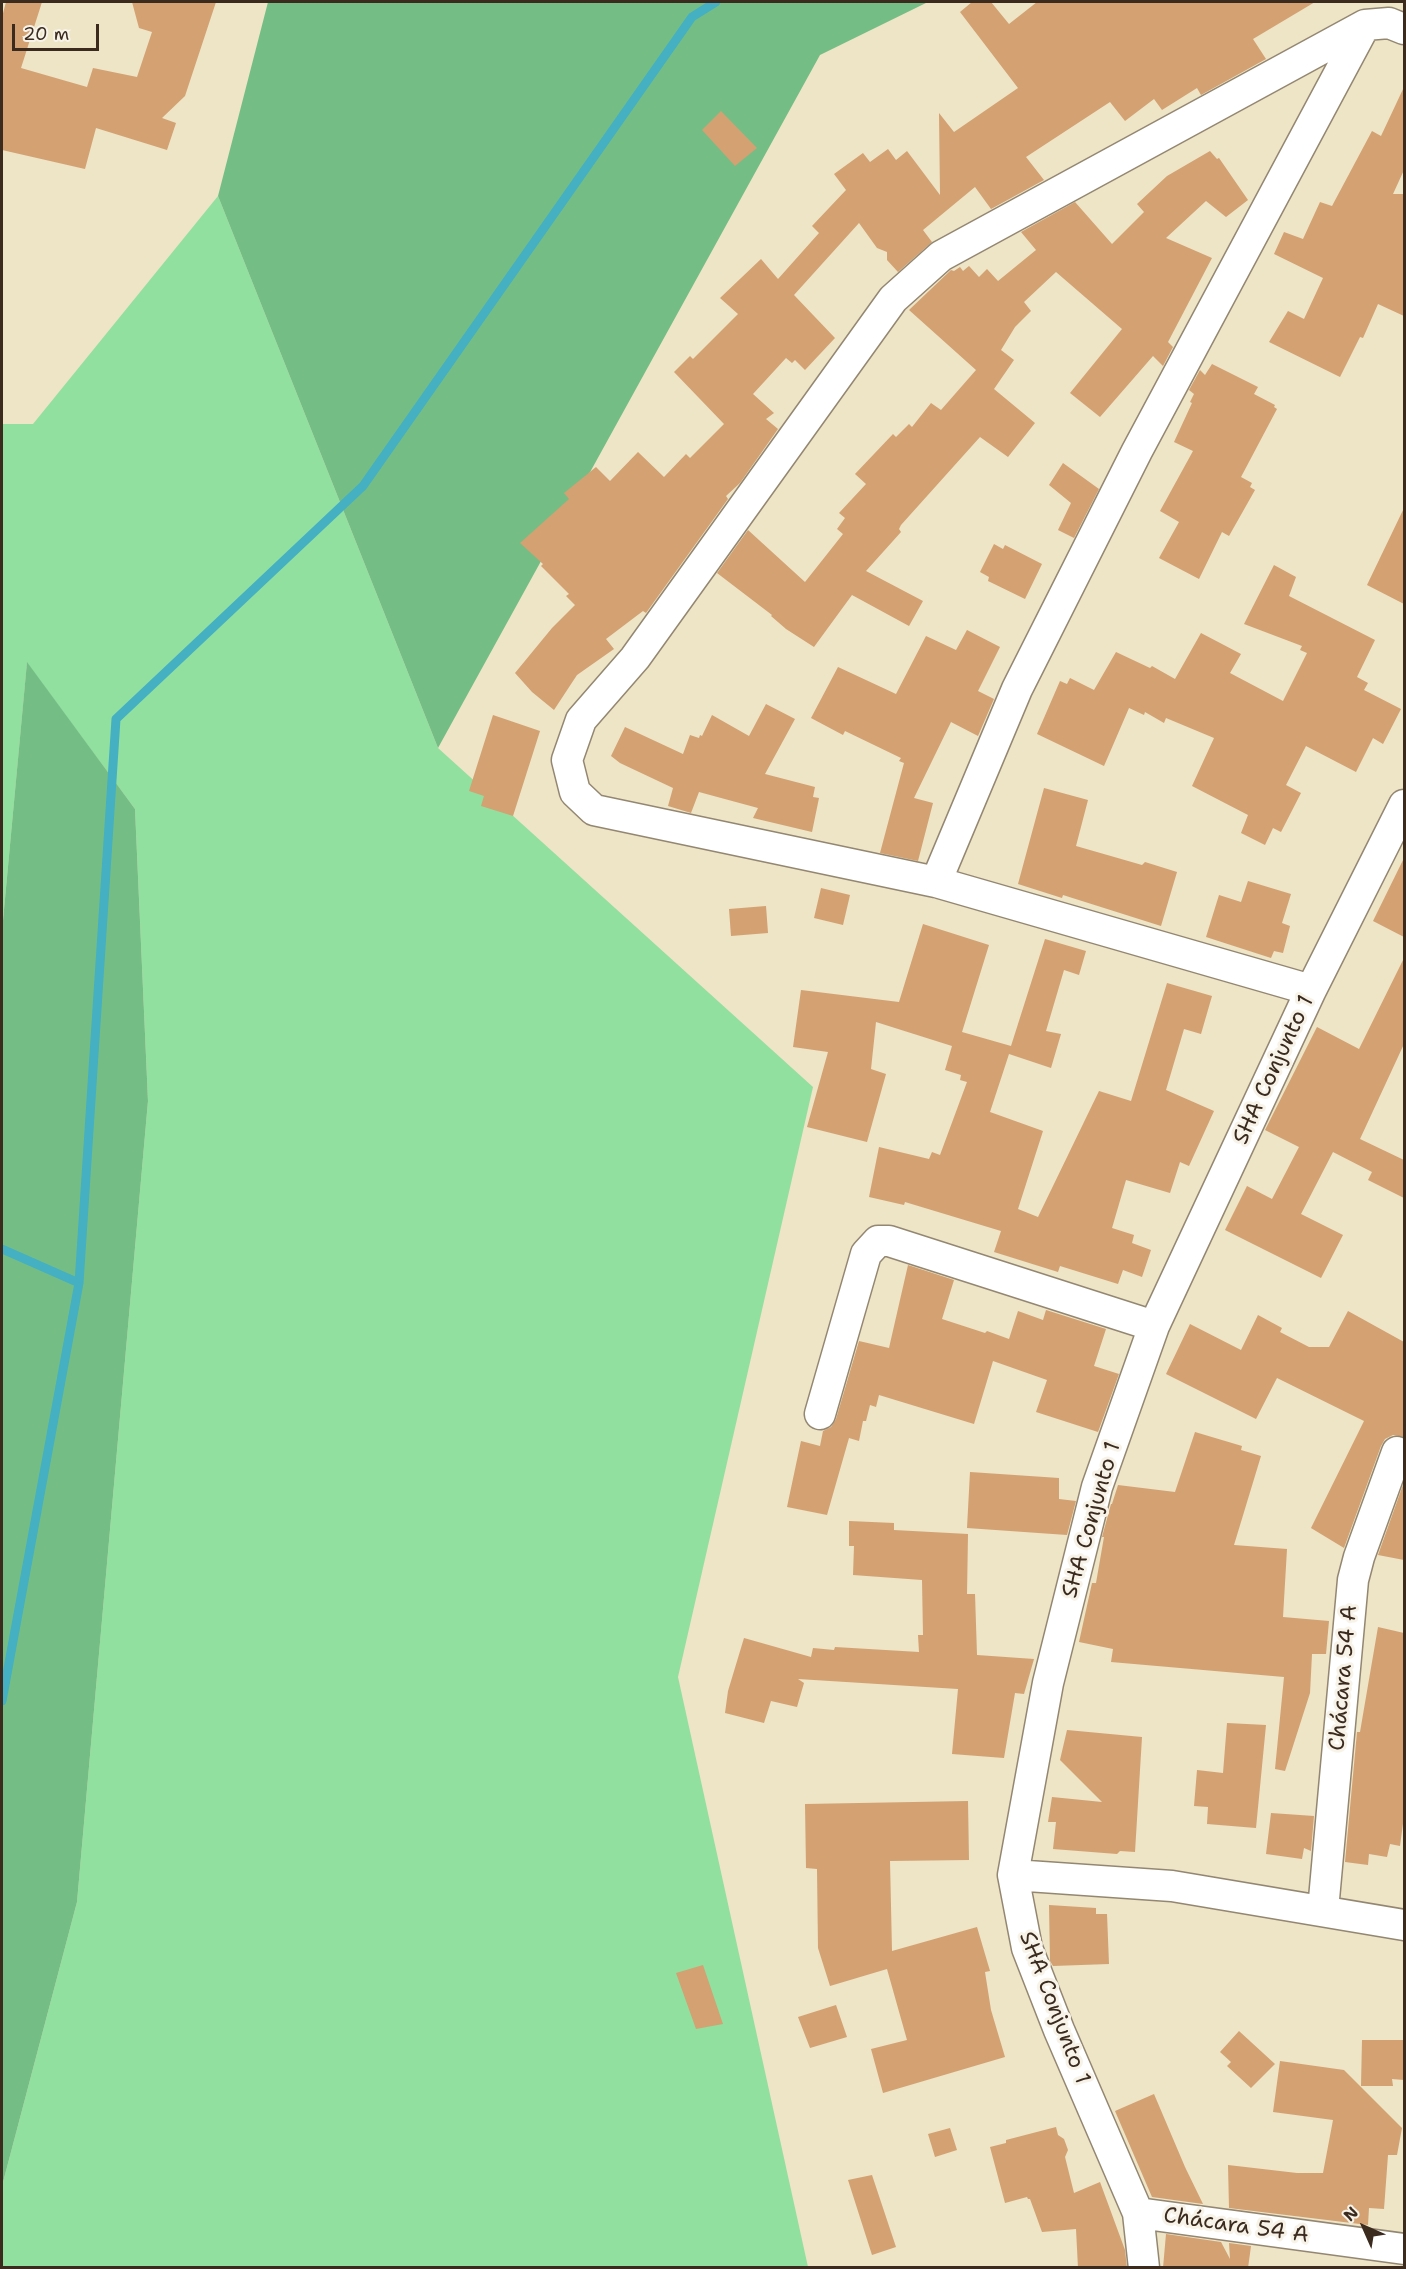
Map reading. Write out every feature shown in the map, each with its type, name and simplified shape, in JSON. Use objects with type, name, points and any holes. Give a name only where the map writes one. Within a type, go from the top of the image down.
[{"type":"street","points":[[936,882],[1022,678],[1137,451],[1390,19]]},
{"type":"street","points":[[1311,990],[936,882],[594,810],[575,792],[567,760],[581,720],[636,658],[893,299],[941,256],[1390,19]]},
{"type":"street","name":"SHA Conjunto 1","points":[[1144,2268],[1138,2213],[1059,2030],[1027,1948],[1013,1875],[1048,1683],[1097,1487],[1154,1326],[1311,990],[1404,805]]},
{"type":"street","points":[[820,1414],[866,1254],[878,1241],[889,1241],[1154,1326]]},
{"type":"street","name":"Chácara 54 A","points":[[1323,1910],[1353,1580],[1359,1557],[1397,1452]]},
{"type":"street","points":[[1013,1875],[1172,1886],[1404,1925]]},
{"type":"street","name":"Chácara 54 A","points":[[1138,2213],[1404,2249]]},
{"type":"green space","points":[[268,2],[928,2],[820,55],[438,748],[218,196]]},
{"type":"green space","points":[[218,196],[438,748],[813,1087],[678,1677],[808,2267],[2,2267],[2,2186],[77,1902],[148,1101],[135,809],[27,663],[2,931],[2,424],[33,424]]},
{"type":"green space","points":[[27,662],[135,809],[148,1101],[77,1902],[2,2186],[2,931]]},
{"type":"building","points":[[6,2],[42,2],[21,68],[87,87],[93,68],[137,77],[152,32],[139,28],[132,2],[216,2],[185,96],[162,118],[176,123],[167,150],[96,128],[85,169],[2,150],[2,17]]},
{"type":"building","points":[[972,2],[991,2],[1009,24],[1037,2],[1315,2],[1253,39],[1266,59],[1201,95],[1197,88],[1162,110],[1154,99],[1125,121],[1110,102],[1026,157],[1044,180],[991,209],[975,187],[923,230],[932,242],[898,272],[887,260],[887,252],[877,248],[859,223],[794,295],[835,338],[805,370],[795,360],[792,363],[786,358],[753,394],[774,413],[766,419],[778,429],[740,483],[726,496],[728,499],[646,613],[643,611],[606,639],[614,649],[577,675],[554,710],[532,692],[515,673],[552,628],[575,605],[566,596],[569,594],[541,566],[543,564],[520,543],[569,499],[564,493],[596,467],[610,481],[638,452],[664,477],[686,454],[690,458],[724,424],[674,372],[690,356],[693,359],[738,314],[720,298],[761,259],[778,279],[819,233],[812,226],[846,190],[834,174],[863,153],[870,162],[888,149],[896,160],[907,151],[940,195],[939,113],[954,132],[1018,88],[960,12]]},
{"type":"building","points":[[1404,87],[1404,170],[1393,194],[1404,194],[1404,316],[1378,304],[1363,338],[1360,337],[1340,377],[1269,342],[1288,311],[1304,319],[1323,278],[1274,254],[1284,232],[1303,239],[1320,202],[1332,206],[1372,131],[1381,136]]},
{"type":"building","points":[[721,111],[757,148],[735,166],[702,130]]},
{"type":"building","points":[[1210,151],[1217,159],[1219,158],[1248,200],[1226,217],[1206,201],[1166,238],[1212,258],[1168,342],[1173,347],[1163,366],[1153,356],[1100,417],[1070,393],[1122,329],[1056,272],[1024,302],[1031,311],[1015,327],[1001,350],[1014,360],[994,389],[1035,423],[1008,457],[980,437],[901,525],[899,529],[901,532],[866,571],[923,601],[909,626],[852,595],[814,647],[786,629],[772,615],[717,573],[748,530],[805,582],[843,534],[837,529],[845,518],[839,513],[866,484],[855,474],[893,434],[896,437],[909,424],[912,427],[931,403],[941,410],[976,370],[909,310],[951,270],[954,271],[960,267],[963,271],[969,266],[979,277],[987,269],[998,281],[1036,250],[1021,232],[1075,202],[1112,244],[1144,212],[1137,204],[1167,176]]},
{"type":"building","points":[[1212,364],[1258,387],[1254,394],[1275,405],[1277,409],[1241,477],[1252,483],[1250,487],[1255,490],[1229,536],[1222,532],[1199,579],[1159,558],[1179,522],[1160,511],[1193,451],[1174,442],[1192,403],[1190,402],[1194,394],[1189,390],[1200,370],[1205,375]]},
{"type":"building","points":[[1063,463],[1099,489],[1074,538],[1058,530],[1071,503],[1049,485]]},
{"type":"building","points":[[1404,508],[1404,604],[1367,585]]},
{"type":"building","points":[[994,544],[1003,549],[1005,545],[1042,564],[1025,599],[988,581],[989,577],[980,572]]},
{"type":"building","points":[[1274,565],[1296,577],[1289,596],[1375,640],[1357,677],[1368,683],[1364,690],[1401,709],[1383,744],[1373,738],[1356,772],[1306,746],[1286,785],[1301,793],[1281,832],[1273,828],[1265,845],[1241,833],[1248,815],[1192,786],[1214,738],[1166,718],[1164,723],[1145,712],[1144,715],[1129,708],[1104,766],[1037,734],[1060,681],[1067,684],[1070,678],[1094,690],[1116,652],[1150,668],[1152,666],[1175,679],[1201,633],[1241,654],[1230,673],[1283,701],[1307,653],[1300,650],[1302,646],[1244,624]]},
{"type":"building","points":[[967,630],[1000,647],[978,691],[994,699],[978,736],[951,722],[914,798],[933,803],[918,861],[880,853],[904,763],[899,761],[901,758],[845,731],[843,735],[811,718],[838,667],[896,694],[926,636],[956,650]]},
{"type":"building","points":[[766,704],[795,719],[765,774],[815,787],[813,797],[819,798],[812,832],[753,818],[758,808],[699,792],[691,813],[668,806],[673,788],[620,763],[611,756],[625,727],[683,754],[690,735],[699,738],[700,735],[702,736],[712,715],[749,736]]},
{"type":"building","points":[[493,715],[540,731],[513,816],[481,806],[484,796],[469,791]]},
{"type":"building","points":[[1044,788],[1088,800],[1076,846],[1142,865],[1145,862],[1177,872],[1161,926],[1063,895],[1062,898],[1018,884]]},
{"type":"building","points":[[1404,858],[1404,937],[1373,921]]},
{"type":"building","points":[[1248,881],[1291,894],[1282,923],[1290,926],[1283,953],[1274,951],[1271,958],[1206,937],[1219,895],[1241,902]]},
{"type":"building","points":[[821,888],[850,895],[843,925],[814,918]]},
{"type":"building","points":[[766,906],[768,933],[731,936],[729,909]]},
{"type":"building","points":[[923,924],[989,945],[962,1032],[1011,1046],[1045,939],[1086,951],[1079,975],[1064,970],[1046,1031],[1061,1034],[1051,1068],[1009,1054],[990,1112],[1043,1131],[1018,1209],[1038,1217],[1099,1091],[1131,1101],[1167,983],[1212,996],[1201,1034],[1184,1029],[1166,1090],[1214,1111],[1189,1166],[1180,1162],[1170,1193],[1126,1180],[1112,1228],[1134,1235],[1132,1243],[1151,1250],[1142,1277],[1123,1270],[1118,1284],[1060,1266],[1058,1272],[994,1252],[1001,1231],[905,1202],[904,1205],[869,1197],[879,1147],[929,1159],[932,1152],[940,1155],[967,1082],[960,1080],[961,1075],[945,1070],[952,1046],[876,1022],[871,1069],[886,1074],[867,1142],[807,1127],[828,1052],[793,1047],[801,990],[899,1002]]},
{"type":"building","points":[[1404,958],[1404,1044],[1360,1139],[1404,1160],[1404,1198],[1368,1180],[1372,1172],[1333,1152],[1301,1214],[1343,1235],[1321,1278],[1225,1230],[1247,1186],[1272,1199],[1299,1147],[1265,1130],[1317,1027],[1359,1049]]},
{"type":"building","points":[[908,1265],[954,1280],[942,1319],[985,1333],[987,1331],[1009,1339],[1018,1311],[1043,1320],[1046,1310],[1106,1329],[1094,1366],[1119,1374],[1098,1432],[1036,1412],[1047,1380],[993,1361],[974,1424],[879,1395],[876,1407],[870,1405],[866,1421],[863,1421],[859,1441],[849,1438],[827,1515],[787,1507],[801,1441],[820,1446],[823,1431],[831,1427],[836,1419],[859,1341],[889,1348]]},
{"type":"building","points":[[1348,1311],[1404,1342],[1404,1437],[1393,1435],[1385,1439],[1381,1446],[1344,1548],[1311,1528],[1364,1421],[1277,1378],[1256,1419],[1166,1374],[1190,1324],[1241,1350],[1258,1315],[1282,1328],[1280,1332],[1309,1347],[1329,1347]]},
{"type":"building","points":[[1195,1432],[1242,1446],[1241,1450],[1261,1456],[1234,1545],[1287,1549],[1283,1617],[1329,1621],[1326,1654],[1312,1654],[1310,1693],[1285,1771],[1275,1769],[1284,1677],[1111,1662],[1113,1649],[1079,1642],[1092,1583],[1096,1583],[1104,1537],[1102,1537],[1118,1485],[1175,1492]]},
{"type":"building","points":[[970,1472],[1059,1478],[1059,1499],[1076,1501],[1067,1535],[967,1528]]},
{"type":"building","points":[[1404,1482],[1404,1560],[1378,1555]]},
{"type":"building","points":[[849,1521],[894,1523],[894,1530],[968,1534],[967,1594],[975,1594],[977,1655],[1034,1659],[1024,1694],[1015,1693],[1004,1758],[952,1754],[958,1689],[798,1679],[804,1683],[797,1707],[771,1701],[764,1723],[725,1713],[728,1691],[744,1638],[811,1657],[813,1648],[834,1650],[835,1647],[919,1652],[918,1635],[923,1635],[922,1580],[853,1575],[854,1546],[849,1546]]},
{"type":"building","points":[[1378,1627],[1404,1633],[1404,1816],[1400,1846],[1390,1844],[1387,1857],[1369,1854],[1368,1865],[1345,1862],[1357,1732],[1360,1732]]},
{"type":"building","points":[[1227,1723],[1266,1725],[1256,1828],[1207,1824],[1208,1807],[1194,1806],[1197,1770],[1223,1773]]},
{"type":"building","points":[[1067,1730],[1142,1737],[1135,1852],[1120,1851],[1117,1854],[1053,1849],[1056,1822],[1048,1822],[1052,1797],[1102,1802],[1060,1760]]},
{"type":"building","points":[[968,1801],[969,1860],[890,1861],[892,1951],[977,1927],[990,1971],[985,1972],[991,2010],[1005,2057],[883,2093],[871,2049],[907,2040],[887,1969],[830,1986],[818,1948],[817,1869],[806,1868],[805,1804]]},
{"type":"building","points":[[1271,1813],[1314,1816],[1311,1851],[1304,1848],[1302,1859],[1266,1854]]},
{"type":"building","points":[[1049,1905],[1096,1908],[1096,1914],[1107,1914],[1109,1964],[1053,1966],[1050,1961]]},
{"type":"building","points":[[703,1965],[723,2024],[696,2029],[676,1973]]},
{"type":"building","points":[[836,2005],[847,2037],[810,2048],[798,2017]]},
{"type":"building","points":[[1239,2031],[1275,2064],[1251,2088],[1227,2066],[1231,2062],[1220,2052]]},
{"type":"building","points":[[1362,2040],[1404,2040],[1404,2080],[1392,2079],[1393,2086],[1361,2086]]},
{"type":"building","points":[[1280,2061],[1344,2070],[1402,2128],[1397,2155],[1388,2155],[1384,2209],[1369,2208],[1368,2225],[1229,2208],[1228,2165],[1297,2173],[1323,2173],[1333,2120],[1273,2112]]},
{"type":"building","points":[[1154,2094],[1203,2204],[1152,2197],[1115,2111]]},
{"type":"building","points":[[1056,2127],[1058,2135],[1064,2139],[1068,2150],[1065,2157],[1074,2193],[1100,2182],[1125,2250],[1127,2268],[1078,2268],[1076,2229],[1042,2232],[1030,2199],[1027,2197],[1005,2203],[990,2147],[1006,2143],[1006,2140]]},
{"type":"building","points":[[950,2128],[957,2150],[935,2157],[928,2134]]},
{"type":"building","points":[[872,2175],[896,2247],[872,2255],[848,2180]]},
{"type":"building","points":[[1166,2234],[1221,2242],[1230,2259],[1229,2243],[1251,2246],[1248,2268],[1163,2268]]},
{"type":"waterway","points":[[2,1701],[79,1283],[116,719],[363,486],[692,17],[716,2]]},
{"type":"waterway","points":[[2,1249],[79,1283]]}]
